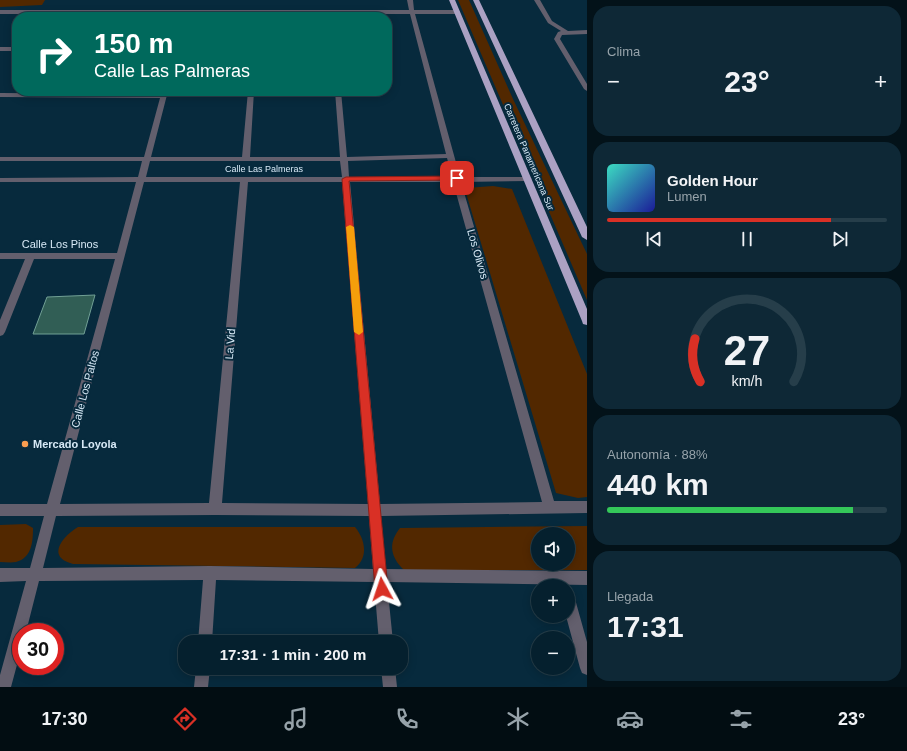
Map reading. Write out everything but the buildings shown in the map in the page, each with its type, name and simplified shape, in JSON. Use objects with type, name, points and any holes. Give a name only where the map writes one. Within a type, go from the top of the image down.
[{"type":"highway","name":"Carretera Panamericana Sur","points":[[452,0],[587,321]]},
{"type":"highway","name":"Carretera Panamericana Sur","points":[[476,0],[587,237]]},
{"type":"street","name":"Los Olivos","points":[[410,0],[450,156],[550,508]]},
{"type":"street","points":[[537,0],[550,22],[566,32]]},
{"type":"street","points":[[0,12],[12,12]]},
{"type":"street","points":[[392,12],[457,12]]},
{"type":"street","points":[[587,32],[566,32],[560,34],[557,39],[587,89]]},
{"type":"street","points":[[0,49],[12,49]]},
{"type":"street","points":[[0,95],[12,95]]},
{"type":"street","name":"Calle Los Paltos","points":[[4,687],[164,96]]},
{"type":"street","points":[[246,159],[251,96]]},
{"type":"street","points":[[338,96],[385,635]]},
{"type":"street","points":[[0,159],[344,159],[450,156]]},
{"type":"street","name":"Calle Las Palmeras","points":[[0,180],[528,179]]},
{"type":"street","name":"La Vid","points":[[215,509],[244,180]]},
{"type":"street","name":"Calle Los Pinos","points":[[0,256],[121,256]]},
{"type":"street","points":[[0,332],[31,256]]},
{"type":"street","points":[[0,510],[374,510],[587,507]]},
{"type":"street","points":[[206,635],[210,574]]},
{"type":"street","points":[[0,575],[210,574],[380,576],[531,581]]},
{"type":"street","points":[[575,580],[587,578]]},
{"type":"street","points":[[575,623],[587,668]]},
{"type":"street","points":[[201,687],[202,675]]},
{"type":"street","points":[[389,675],[390,687]]},
{"type":"shaded area","points":[[0,0],[45,0],[42,5],[0,7]]},
{"type":"shaded area","points":[[458,0],[469,0],[513,99],[587,254],[587,300]]},
{"type":"shaded area","points":[[493,186],[512,189],[587,374],[587,497],[578,498],[556,493],[466,193],[466,188]]},
{"type":"shaded area","points":[[26,524],[33,528],[32,543],[28,553],[21,560],[16,562],[0,562],[0,525]]},
{"type":"shaded area","points":[[587,526],[587,570],[575,570],[575,527],[531,527],[531,570],[404,570],[393,555],[392,544],[400,528]]},
{"type":"shaded area","points":[[78,527],[355,527],[363,542],[364,553],[359,564],[355,568],[73,564],[60,557],[58,552],[62,541]]},
{"type":"slow traffic","points":[[350,227],[359,332]]},
{"type":"place","name":"Mercado Loyola","points":[[25,444]]},
{"type":"route","points":[[382,589],[346,179],[457,178]]}]
